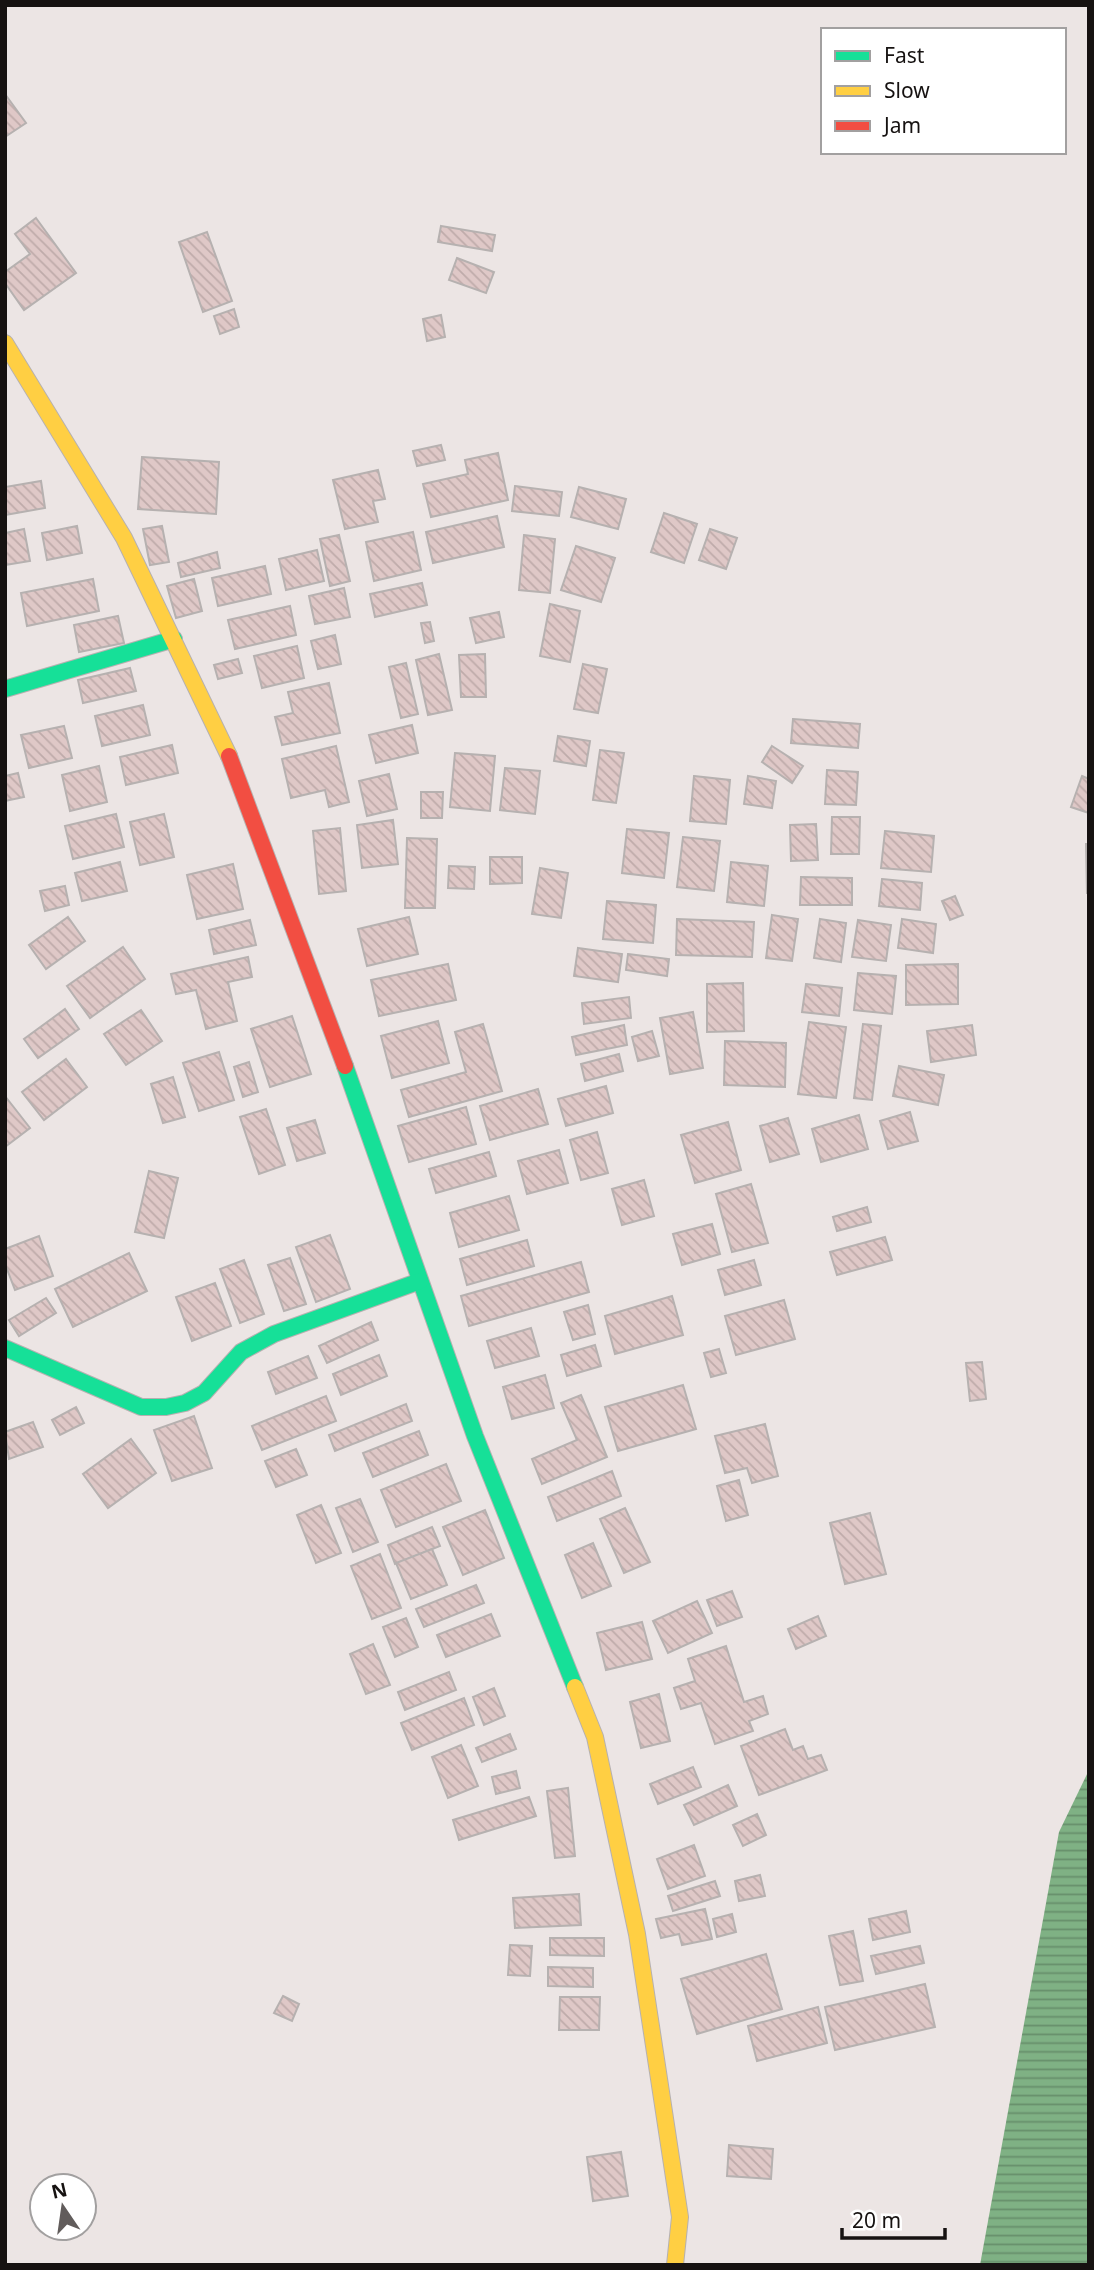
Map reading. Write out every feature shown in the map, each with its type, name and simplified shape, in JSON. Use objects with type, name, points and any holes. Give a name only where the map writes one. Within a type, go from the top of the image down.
[{"type":"street","points":[[5,343],[124,538],[231,761],[339,1048],[475,1436],[595,1737],[638,1934],[680,2217],[675,2265]]},
{"type":"street","points":[[5,689],[174,639]]},
{"type":"street","points":[[5,1348],[141,1407],[166,1407],[185,1403],[204,1393],[241,1352],[274,1334],[420,1281]]},
{"type":"shaded area","points":[[1089,1770],[1089,2265],[980,2265],[1059,1832]]},
{"type":"building","points":[[5,94],[26,123],[5,137]]},
{"type":"building","points":[[36,218],[76,273],[24,310],[5,283],[5,272],[30,254],[15,234]]},
{"type":"building","points":[[441,226],[495,235],[492,251],[438,242]]},
{"type":"building","points":[[207,232],[232,301],[203,312],[179,242]]},
{"type":"building","points":[[457,258],[494,272],[486,293],[449,280]]},
{"type":"building","points":[[234,309],[239,327],[220,334],[214,316]]},
{"type":"building","points":[[441,315],[445,337],[427,341],[423,319]]},
{"type":"building","points":[[441,445],[445,460],[417,466],[413,451]]},
{"type":"building","points":[[498,453],[508,500],[431,517],[423,484],[468,474],[465,460]]},
{"type":"building","points":[[142,457],[219,462],[216,514],[138,509]]},
{"type":"building","points":[[378,470],[385,499],[373,501],[378,522],[345,529],[333,480]]},
{"type":"building","points":[[41,481],[45,508],[5,515],[5,487]]},
{"type":"building","points":[[515,486],[562,492],[559,516],[512,511]]},
{"type":"building","points":[[579,487],[626,499],[618,529],[571,517]]},
{"type":"building","points":[[664,513],[697,524],[684,563],[651,552]]},
{"type":"building","points":[[497,516],[504,547],[433,563],[426,532]]},
{"type":"building","points":[[77,526],[82,553],[47,560],[42,533]]},
{"type":"building","points":[[162,526],[169,562],[150,565],[143,529]]},
{"type":"building","points":[[24,529],[30,561],[5,565],[5,533]]},
{"type":"building","points":[[710,529],[737,538],[726,569],[699,560]]},
{"type":"building","points":[[413,532],[421,570],[374,581],[366,542]]},
{"type":"building","points":[[339,535],[350,581],[330,586],[320,539]]},
{"type":"building","points":[[524,535],[555,539],[550,593],[519,590]]},
{"type":"building","points":[[576,546],[615,558],[601,602],[561,590]]},
{"type":"building","points":[[317,550],[324,581],[286,590],[279,559]]},
{"type":"building","points":[[217,552],[220,568],[181,577],[178,563]]},
{"type":"building","points":[[265,566],[271,594],[218,606],[212,578]]},
{"type":"building","points":[[93,579],[99,611],[27,626],[21,593]]},
{"type":"building","points":[[194,579],[202,611],[176,618],[167,586]]},
{"type":"building","points":[[422,583],[427,605],[375,617],[370,594]]},
{"type":"building","points":[[344,588],[350,617],[315,624],[309,596]]},
{"type":"building","points":[[550,604],[580,611],[570,662],[540,656]]},
{"type":"building","points":[[290,606],[296,635],[235,649],[228,620]]},
{"type":"building","points":[[499,612],[504,637],[476,643],[470,618]]},
{"type":"building","points":[[118,616],[124,643],[79,652],[74,625]]},
{"type":"building","points":[[430,622],[434,641],[425,643],[421,623]]},
{"type":"building","points":[[335,635],[341,664],[318,669],[311,641]]},
{"type":"building","points":[[297,646],[304,678],[262,688],[254,656]]},
{"type":"building","points":[[439,654],[452,710],[428,715],[416,660]]},
{"type":"building","points":[[485,654],[486,697],[461,697],[459,655]]},
{"type":"building","points":[[238,659],[242,673],[218,679],[214,665]]},
{"type":"building","points":[[406,663],[418,714],[401,718],[389,667]]},
{"type":"building","points":[[583,664],[607,669],[598,713],[574,709]]},
{"type":"building","points":[[130,668],[136,691],[83,703],[78,680]]},
{"type":"building","points":[[329,683],[340,733],[282,745],[275,717],[293,713],[288,692]]},
{"type":"building","points":[[143,705],[150,735],[102,746],[95,716]]},
{"type":"building","points":[[793,719],[860,724],[858,748],[791,743]]},
{"type":"building","points":[[412,725],[418,753],[376,763],[369,735]]},
{"type":"building","points":[[64,726],[72,758],[29,768],[21,735]]},
{"type":"building","points":[[558,736],[590,741],[586,766],[554,761]]},
{"type":"building","points":[[172,745],[178,773],[126,785],[120,757]]},
{"type":"building","points":[[336,746],[349,802],[329,807],[325,790],[291,798],[282,759]]},
{"type":"building","points":[[772,746],[803,766],[792,783],[762,762]]},
{"type":"building","points":[[600,750],[624,753],[616,803],[593,800]]},
{"type":"building","points":[[455,753],[495,756],[490,811],[450,807]]},
{"type":"building","points":[[99,766],[107,802],[70,811],[62,775]]},
{"type":"building","points":[[505,768],[540,771],[535,814],[500,810]]},
{"type":"building","points":[[827,770],[858,772],[856,805],[825,804]]},
{"type":"building","points":[[18,773],[24,797],[5,801],[5,776]]},
{"type":"building","points":[[389,774],[397,809],[367,816],[359,781]]},
{"type":"building","points":[[694,776],[730,780],[726,824],[690,821]]},
{"type":"building","points":[[748,776],[776,781],[772,808],[744,804]]},
{"type":"building","points":[[1082,776],[1089,779],[1089,813],[1071,807]]},
{"type":"building","points":[[421,792],[443,792],[442,818],[421,818]]},
{"type":"building","points":[[116,814],[124,847],[73,859],[65,826]]},
{"type":"building","points":[[164,814],[174,857],[140,865],[130,822]]},
{"type":"building","points":[[832,817],[860,817],[859,854],[831,854]]},
{"type":"building","points":[[393,820],[398,864],[362,868],[357,825]]},
{"type":"building","points":[[816,824],[818,860],[791,861],[790,825]]},
{"type":"building","points":[[340,828],[346,891],[319,894],[313,831]]},
{"type":"building","points":[[627,829],[669,833],[664,878],[622,873]]},
{"type":"building","points":[[885,831],[934,836],[931,872],[881,868]]},
{"type":"building","points":[[683,837],[720,841],[714,891],[677,887]]},
{"type":"building","points":[[407,838],[437,839],[435,908],[405,908]]},
{"type":"building","points":[[1086,844],[1089,844],[1087,894]]},
{"type":"building","points":[[490,857],[522,857],[522,883],[490,884]]},
{"type":"building","points":[[120,862],[127,891],[82,901],[75,873]]},
{"type":"building","points":[[731,862],[768,866],[764,906],[727,902]]},
{"type":"building","points":[[233,864],[243,909],[197,919],[187,875]]},
{"type":"building","points":[[449,866],[475,867],[474,889],[448,888]]},
{"type":"building","points":[[540,868],[568,873],[561,918],[532,914]]},
{"type":"building","points":[[801,877],[852,878],[852,905],[800,905]]},
{"type":"building","points":[[882,879],[922,883],[920,910],[879,906]]},
{"type":"building","points":[[65,886],[69,905],[45,911],[40,891]]},
{"type":"building","points":[[955,896],[963,915],[950,920],[942,901]]},
{"type":"building","points":[[607,901],[656,905],[653,943],[603,939]]},
{"type":"building","points":[[772,915],[798,919],[792,961],[766,958]]},
{"type":"building","points":[[68,917],[85,941],[46,969],[29,945]]},
{"type":"building","points":[[409,917],[418,954],[367,966],[358,929]]},
{"type":"building","points":[[677,919],[754,922],[752,957],[676,955]]},
{"type":"building","points":[[820,919],[846,923],[841,962],[814,958]]},
{"type":"building","points":[[902,919],[936,924],[933,953],[898,948]]},
{"type":"building","points":[[250,920],[256,945],[214,954],[209,930]]},
{"type":"building","points":[[858,920],[891,925],[886,961],[852,957]]},
{"type":"building","points":[[123,947],[145,979],[90,1018],[67,986]]},
{"type":"building","points":[[578,948],[622,954],[618,982],[574,976]]},
{"type":"building","points":[[628,954],[669,959],[667,976],[626,970]]},
{"type":"building","points":[[248,957],[252,977],[228,982],[237,1021],[206,1029],[196,990],[176,994],[171,974]]},
{"type":"building","points":[[448,964],[456,1000],[379,1016],[371,980]]},
{"type":"building","points":[[958,964],[958,1004],[906,1005],[906,965]]},
{"type":"building","points":[[858,973],[896,976],[892,1014],[854,1010]]},
{"type":"building","points":[[743,983],[744,1031],[707,1032],[707,984]]},
{"type":"building","points":[[806,984],[842,988],[839,1016],[802,1012]]},
{"type":"building","points":[[629,997],[631,1018],[584,1024],[582,1003]]},
{"type":"building","points":[[65,1009],[79,1029],[38,1058],[24,1039]]},
{"type":"building","points":[[141,1010],[162,1041],[126,1065],[104,1034]]},
{"type":"building","points":[[693,1012],[703,1068],[670,1074],[660,1018]]},
{"type":"building","points":[[292,1016],[311,1074],[270,1087],[251,1029]]},
{"type":"building","points":[[438,1021],[449,1063],[392,1078],[381,1036]]},
{"type":"building","points":[[809,1022],[846,1027],[836,1098],[798,1094]]},
{"type":"building","points":[[483,1024],[502,1091],[409,1117],[401,1090],[466,1072],[455,1032]]},
{"type":"building","points":[[863,1024],[881,1026],[872,1100],[854,1098]]},
{"type":"building","points":[[624,1025],[627,1045],[576,1055],[572,1037]]},
{"type":"building","points":[[972,1025],[976,1055],[931,1062],[927,1031]]},
{"type":"building","points":[[652,1031],[659,1056],[638,1061],[632,1037]]},
{"type":"building","points":[[725,1041],[786,1043],[785,1087],[724,1085]]},
{"type":"building","points":[[219,1052],[234,1100],[199,1111],[183,1063]]},
{"type":"building","points":[[619,1054],[623,1071],[585,1081],[581,1064]]},
{"type":"building","points":[[66,1059],[87,1087],[44,1120],[22,1092]]},
{"type":"building","points":[[249,1062],[258,1092],[243,1097],[234,1067]]},
{"type":"building","points":[[899,1066],[944,1075],[938,1105],[893,1096]]},
{"type":"building","points":[[173,1077],[185,1117],[163,1123],[151,1084]]},
{"type":"building","points":[[606,1086],[613,1113],[566,1126],[558,1099]]},
{"type":"building","points":[[538,1089],[548,1124],[490,1140],[480,1106]]},
{"type":"building","points":[[5,1096],[30,1128],[5,1147]]},
{"type":"building","points":[[466,1107],[476,1144],[409,1162],[398,1126]]},
{"type":"building","points":[[266,1109],[285,1165],[259,1174],[240,1117]]},
{"type":"building","points":[[910,1112],[918,1141],[888,1149],[880,1121]]},
{"type":"building","points":[[859,1115],[868,1149],[821,1162],[812,1129]]},
{"type":"building","points":[[788,1118],[799,1154],[770,1162],[760,1126]]},
{"type":"building","points":[[315,1120],[325,1153],[297,1161],[287,1128]]},
{"type":"building","points":[[728,1122],[741,1170],[695,1183],[681,1135]]},
{"type":"building","points":[[597,1132],[608,1173],[581,1180],[570,1140]]},
{"type":"building","points":[[559,1150],[568,1183],[527,1194],[518,1161]]},
{"type":"building","points":[[489,1152],[496,1176],[436,1193],[429,1169]]},
{"type":"building","points":[[149,1171],[178,1178],[164,1238],[135,1232]]},
{"type":"building","points":[[644,1180],[654,1216],[622,1225],[612,1189]]},
{"type":"building","points":[[751,1184],[768,1243],[732,1252],[716,1194]]},
{"type":"building","points":[[509,1196],[519,1230],[459,1247],[450,1213]]},
{"type":"building","points":[[867,1207],[871,1222],[837,1231],[833,1217]]},
{"type":"building","points":[[712,1224],[720,1254],[682,1265],[673,1234]]},
{"type":"building","points":[[330,1235],[350,1289],[316,1302],[296,1247]]},
{"type":"building","points":[[39,1236],[53,1276],[15,1290],[5,1264],[5,1249]]},
{"type":"building","points":[[885,1237],[892,1260],[837,1275],[830,1252]]},
{"type":"building","points":[[527,1240],[534,1266],[467,1285],[460,1259]]},
{"type":"building","points":[[129,1253],[147,1291],[73,1327],[55,1289]]},
{"type":"building","points":[[290,1258],[306,1304],[284,1311],[268,1265]]},
{"type":"building","points":[[244,1260],[264,1314],[240,1323],[220,1269]]},
{"type":"building","points":[[754,1260],[761,1285],[725,1295],[718,1270]]},
{"type":"building","points":[[581,1262],[589,1292],[469,1326],[461,1296]]},
{"type":"building","points":[[215,1283],[231,1326],[192,1341],[176,1297]]},
{"type":"building","points":[[672,1296],[683,1335],[615,1354],[605,1316]]},
{"type":"building","points":[[46,1298],[56,1313],[19,1336],[9,1320]]},
{"type":"building","points":[[784,1300],[795,1339],[736,1355],[725,1316]]},
{"type":"building","points":[[588,1305],[595,1334],[573,1340],[564,1312]]},
{"type":"building","points":[[371,1322],[378,1340],[327,1363],[319,1346]]},
{"type":"building","points":[[531,1328],[539,1356],[495,1368],[487,1341]]},
{"type":"building","points":[[595,1345],[601,1366],[567,1376],[561,1355]]},
{"type":"building","points":[[719,1349],[726,1373],[711,1377],[704,1353]]},
{"type":"building","points":[[379,1355],[387,1376],[341,1395],[333,1374]]},
{"type":"building","points":[[308,1356],[317,1378],[276,1394],[268,1372]]},
{"type":"building","points":[[982,1362],[986,1399],[970,1401],[966,1363]]},
{"type":"building","points":[[545,1375],[554,1408],[512,1419],[503,1387]]},
{"type":"building","points":[[683,1385],[696,1429],[618,1451],[605,1407]]},
{"type":"building","points":[[581,1395],[607,1457],[542,1484],[532,1459],[577,1440],[561,1403]]},
{"type":"building","points":[[326,1396],[336,1421],[262,1450],[252,1426]]},
{"type":"building","points":[[406,1404],[412,1421],[335,1451],[329,1435]]},
{"type":"building","points":[[76,1407],[84,1423],[60,1435],[52,1420]]},
{"type":"building","points":[[194,1416],[212,1468],[172,1481],[154,1430]]},
{"type":"building","points":[[33,1422],[43,1447],[9,1459],[5,1432]]},
{"type":"building","points":[[765,1424],[778,1476],[752,1483],[747,1468],[725,1473],[715,1436]]},
{"type":"building","points":[[419,1431],[428,1455],[373,1477],[363,1453]]},
{"type":"building","points":[[131,1439],[156,1473],[108,1508],[83,1474]]},
{"type":"building","points":[[296,1449],[307,1475],[276,1487],[265,1461]]},
{"type":"building","points":[[446,1464],[461,1501],[396,1527],[381,1490]]},
{"type":"building","points":[[612,1471],[621,1496],[557,1521],[548,1497]]},
{"type":"building","points":[[739,1480],[748,1515],[726,1521],[717,1486]]},
{"type":"building","points":[[360,1499],[378,1542],[353,1552],[336,1508]]},
{"type":"building","points":[[321,1505],[341,1553],[316,1563],[297,1515]]},
{"type":"building","points":[[625,1508],[650,1562],[624,1573],[600,1519]]},
{"type":"building","points":[[485,1510],[504,1558],[463,1575],[443,1527]]},
{"type":"building","points":[[870,1513],[886,1574],[845,1584],[830,1523]]},
{"type":"building","points":[[432,1527],[440,1546],[395,1564],[388,1545]]},
{"type":"building","points":[[593,1543],[611,1586],[582,1598],[565,1555]]},
{"type":"building","points":[[432,1549],[447,1585],[411,1599],[396,1563]]},
{"type":"building","points":[[380,1554],[401,1608],[372,1619],[351,1566]]},
{"type":"building","points":[[476,1585],[484,1603],[424,1627],[416,1609]]},
{"type":"building","points":[[732,1591],[742,1617],[717,1626],[707,1600]]},
{"type":"building","points":[[697,1601],[712,1633],[668,1653],[653,1621]]},
{"type":"building","points":[[491,1614],[500,1636],[446,1657],[437,1635]]},
{"type":"building","points":[[818,1616],[826,1636],[796,1649],[788,1629]]},
{"type":"building","points":[[406,1618],[418,1647],[395,1657],[383,1627]]},
{"type":"building","points":[[642,1622],[652,1659],[606,1670],[597,1633]]},
{"type":"building","points":[[373,1644],[390,1685],[366,1694],[350,1654]]},
{"type":"building","points":[[726,1646],[744,1702],[763,1696],[768,1714],[749,1721],[753,1731],[715,1744],[701,1703],[681,1709],[674,1688],[695,1681],[688,1659]]},
{"type":"building","points":[[449,1672],[456,1690],[405,1710],[398,1692]]},
{"type":"building","points":[[494,1688],[505,1716],[484,1725],[473,1697]]},
{"type":"building","points":[[659,1694],[670,1741],[641,1748],[630,1702]]},
{"type":"building","points":[[464,1698],[474,1725],[412,1750],[401,1723]]},
{"type":"building","points":[[785,1729],[793,1750],[803,1746],[808,1759],[821,1755],[827,1770],[759,1795],[741,1746]]},
{"type":"building","points":[[510,1734],[516,1749],[482,1762],[476,1748]]},
{"type":"building","points":[[461,1745],[478,1786],[448,1798],[432,1757]]},
{"type":"building","points":[[693,1767],[701,1787],[658,1804],[650,1784]]},
{"type":"building","points":[[516,1771],[520,1788],[496,1794],[492,1777]]},
{"type":"building","points":[[728,1785],[737,1806],[694,1825],[684,1805]]},
{"type":"building","points":[[568,1788],[575,1856],[555,1858],[547,1791]]},
{"type":"building","points":[[529,1797],[536,1816],[459,1840],[453,1820]]},
{"type":"building","points":[[757,1814],[766,1835],[743,1846],[733,1825]]},
{"type":"building","points":[[694,1845],[705,1876],[668,1889],[657,1859]]},
{"type":"building","points":[[760,1875],[765,1896],[739,1901],[735,1881]]},
{"type":"building","points":[[715,1881],[720,1896],[673,1911],[668,1896]]},
{"type":"building","points":[[579,1894],[581,1925],[515,1928],[513,1898]]},
{"type":"building","points":[[705,1909],[712,1939],[682,1945],[679,1934],[661,1938],[656,1919]]},
{"type":"building","points":[[906,1911],[910,1932],[873,1940],[869,1919]]},
{"type":"building","points":[[732,1914],[736,1932],[717,1937],[713,1919]]},
{"type":"building","points":[[853,1931],[863,1981],[840,1985],[829,1936]]},
{"type":"building","points":[[550,1938],[604,1938],[604,1956],[550,1955]]},
{"type":"building","points":[[510,1945],[532,1946],[530,1976],[508,1975]]},
{"type":"building","points":[[920,1946],[924,1963],[876,1974],[871,1956]]},
{"type":"building","points":[[766,1954],[782,2009],[697,2034],[681,1979]]},
{"type":"building","points":[[548,1967],[593,1968],[593,1987],[548,1986]]},
{"type":"building","points":[[925,1984],[935,2027],[835,2050],[825,2007]]},
{"type":"building","points":[[283,1996],[299,2004],[292,2021],[274,2013]]},
{"type":"building","points":[[560,1997],[600,1997],[599,2030],[559,2030]]},
{"type":"building","points":[[818,2007],[827,2043],[757,2061],[748,2026]]},
{"type":"building","points":[[729,2145],[773,2149],[771,2179],[727,2176]]},
{"type":"building","points":[[621,2152],[628,2196],[593,2201],[587,2157]]},
{"type":"traffic: fast","points":[[5,689],[174,639]]},
{"type":"traffic: fast","points":[[345,1066],[475,1436],[575,1687]]},
{"type":"traffic: fast","points":[[5,1348],[141,1407],[166,1407],[185,1403],[204,1393],[241,1352],[274,1334],[420,1281]]},
{"type":"traffic: slow","points":[[5,343],[124,538],[229,756]]},
{"type":"traffic: slow","points":[[575,1687],[595,1737],[637,1934],[680,2217],[675,2265]]},
{"type":"traffic: jam","points":[[229,756],[345,1066]]}]
